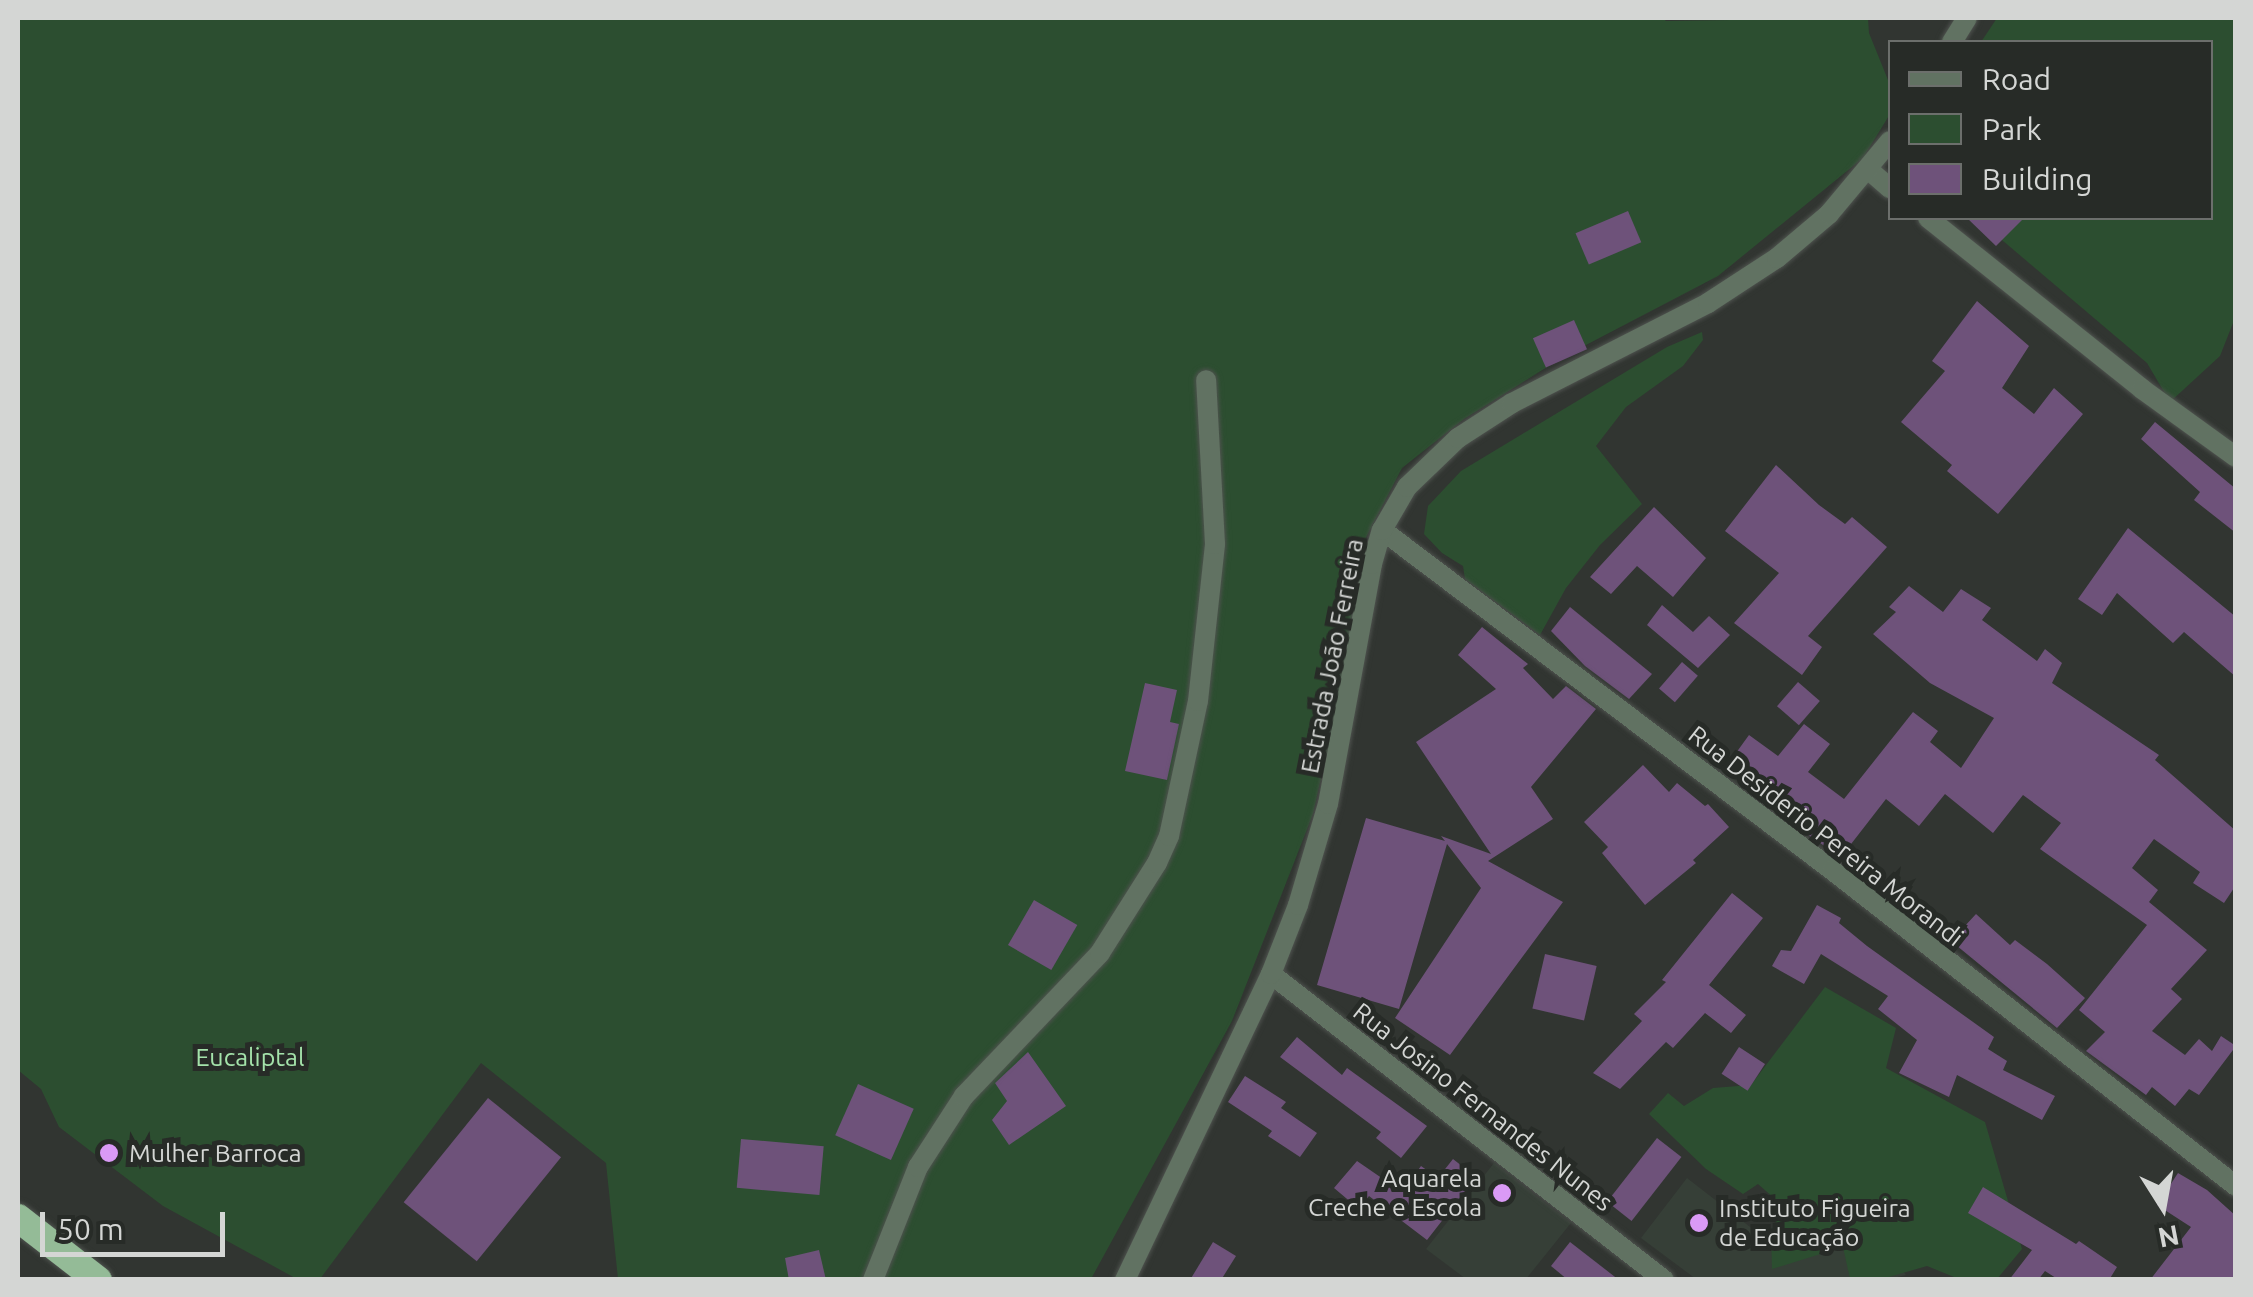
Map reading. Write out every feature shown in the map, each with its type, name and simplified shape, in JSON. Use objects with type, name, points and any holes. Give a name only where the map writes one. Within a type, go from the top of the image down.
[{"type":"highway","points":[[18,1218],[93,1278]]},
{"type":"street","points":[[1953,40],[1967,18]]},
{"type":"street","name":"Estrada João Ferreira","points":[[1125,1280],[1270,974],[1298,905],[1328,804],[1351,694],[1366,586],[1382,530],[1418,474],[1474,427],[1748,278],[1806,235],[1869,170],[1888,144]]},
{"type":"street","points":[[1869,170],[1888,186]]},
{"type":"street","points":[[1931,220],[2142,389],[2236,457]]},
{"type":"street","points":[[872,1280],[918,1167],[964,1096],[1100,953],[1158,863],[1169,836],[1198,701],[1215,544],[1206,380]]},
{"type":"street","name":"Rua Desiderio Pereira Morandi","points":[[1382,530],[1832,870],[2236,1186]]},
{"type":"street","name":"Rua Josino Fernandes Nunes","points":[[1270,974],[1664,1280]]},
{"type":"shaded area","name":"Aquarela Creche e Escola","points":[[1494,1163],[1571,1223],[1526,1279],[1466,1279],[1426,1249]]},
{"type":"shaded area","name":"Instituto Figueira de Educação","points":[[1687,1178],[1772,1244],[1850,1209],[1906,1275],[1889,1279],[1696,1279],[1641,1238]]},
{"type":"green space","name":"Eucaliptal","points":[[18,18],[1868,18],[1869,33],[1888,80],[1888,117],[1863,158],[1718,276],[1563,357],[1464,419],[1402,468],[1360,549],[1345,670],[1313,814],[1232,1021],[1091,1279],[618,1279],[606,1163],[481,1063],[320,1279],[297,1279],[163,1206],[59,1127],[41,1089],[18,1070]]},
{"type":"green space","points":[[1997,18],[2235,18],[2235,318],[2220,356],[2170,402],[2147,363],[1978,220],[2213,220],[2213,40],[1982,40]]},
{"type":"green space","points":[[1702,332],[1703,340],[1683,366],[1626,407],[1596,446],[1642,504],[1600,545],[1566,588],[1540,635],[1465,579],[1463,566],[1442,553],[1424,534],[1428,506],[1461,471],[1667,347]]},
{"type":"green space","points":[[1825,987],[1896,1028],[1886,1068],[1985,1122],[2022,1249],[1997,1279],[1959,1279],[1927,1266],[1882,1279],[1850,1279],[1843,1247],[1772,1269],[1771,1231],[1784,1207],[1758,1184],[1743,1194],[1706,1169],[1649,1114],[1668,1093],[1684,1106],[1713,1088],[1751,1085]]},
{"type":"building","points":[[1628,211],[1641,242],[1589,265],[1576,233]]},
{"type":"building","points":[[1969,220],[2022,220],[1996,246]]},
{"type":"building","points":[[1977,301],[2029,346],[2002,388],[2034,414],[2054,388],[2083,414],[1998,514],[1947,471],[1952,465],[1901,422],[1945,371],[1932,361]]},
{"type":"building","points":[[1574,320],[1587,349],[1546,368],[1533,338]]},
{"type":"building","points":[[2155,422],[2236,489],[2236,533],[2194,500],[2200,492],[2141,439]]},
{"type":"building","points":[[1776,465],[1819,505],[1845,524],[1852,517],[1887,547],[1808,636],[1822,647],[1802,675],[1734,623],[1779,573],[1725,531]]},
{"type":"building","points":[[1654,507],[1706,558],[1673,597],[1637,566],[1611,594],[1590,577]]},
{"type":"building","points":[[2128,528],[2236,617],[2236,677],[2184,632],[2173,643],[2117,593],[2102,615],[2078,599]]},
{"type":"building","points":[[1909,586],[1943,612],[1961,589],[1991,608],[1982,620],[2037,661],[2045,649],[2062,663],[2052,683],[2159,755],[2155,760],[2236,831],[2236,885],[2224,903],[2193,883],[2200,872],[2154,839],[2132,868],[2158,890],[2149,902],[2207,950],[2171,989],[2182,999],[2152,1031],[2185,1055],[2199,1039],[2212,1051],[2221,1036],[2236,1046],[2199,1095],[2189,1089],[2175,1106],[2152,1087],[2146,1095],[2086,1051],[2105,1032],[2079,1010],[2147,925],[2040,849],[2061,823],[2023,795],[1993,833],[1945,794],[1919,826],[1886,799],[1841,857],[1805,833],[1811,825],[1728,764],[1749,735],[1778,756],[1804,724],[1830,744],[1808,772],[1844,799],[1913,712],[1938,731],[1930,742],[1961,768],[1994,718],[1930,683],[1873,634],[1896,612],[1889,607]]},
{"type":"building","points":[[1662,605],[1693,632],[1709,616],[1730,635],[1698,668],[1647,625]]},
{"type":"building","points":[[1570,607],[1652,674],[1629,699],[1585,666],[1551,631]]},
{"type":"building","points":[[1482,627],[1528,664],[1523,668],[1553,699],[1566,686],[1596,709],[1531,787],[1553,819],[1488,861],[1563,902],[1450,1055],[1395,1018],[1481,888],[1447,844],[1399,1009],[1317,985],[1366,818],[1445,841],[1441,836],[1491,854],[1416,742],[1496,689],[1458,655]]},
{"type":"building","points":[[1682,662],[1698,676],[1675,702],[1659,688]]},
{"type":"building","points":[[1798,682],[1820,701],[1799,725],[1777,706]]},
{"type":"building","points":[[1145,683],[1177,690],[1170,722],[1179,724],[1167,780],[1125,771]]},
{"type":"building","points":[[1643,765],[1669,792],[1677,783],[1705,806],[1708,804],[1729,827],[1693,860],[1696,863],[1645,905],[1602,853],[1608,847],[1584,822]]},
{"type":"building","points":[[1732,893],[1763,918],[1709,985],[1746,1015],[1731,1033],[1705,1013],[1673,1048],[1666,1042],[1620,1089],[1593,1073],[1642,1021],[1634,1014],[1666,982],[1662,980]]},
{"type":"building","points":[[1034,900],[1077,925],[1051,970],[1008,945]]},
{"type":"building","points":[[1817,905],[1841,918],[1839,923],[1867,946],[1994,1037],[1988,1049],[2007,1061],[2003,1070],[2055,1096],[2042,1120],[1957,1075],[1949,1097],[1899,1073],[1917,1040],[1878,1009],[1888,996],[1821,954],[1804,984],[1772,966],[1781,950],[1791,951]]},
{"type":"building","points":[[1976,914],[2010,945],[2015,940],[2085,998],[2057,1028],[1951,941]]},
{"type":"building","points":[[1545,954],[1597,966],[1584,1020],[1532,1009]]},
{"type":"building","points":[[1297,1037],[1342,1075],[1347,1068],[1427,1126],[1401,1158],[1376,1138],[1381,1132],[1280,1057]]},
{"type":"building","points":[[1739,1047],[1765,1064],[1748,1091],[1722,1074]]},
{"type":"building","points":[[1028,1052],[1066,1106],[1009,1145],[992,1120],[1007,1101],[995,1083]]},
{"type":"building","points":[[1245,1076],[1286,1102],[1281,1108],[1317,1133],[1300,1157],[1268,1136],[1272,1131],[1228,1102]]},
{"type":"building","points":[[858,1084],[914,1109],[891,1160],[835,1135]]},
{"type":"building","points":[[488,1098],[561,1157],[477,1261],[404,1202]]},
{"type":"building","points":[[1657,1138],[1681,1157],[1632,1221],[1607,1202]]},
{"type":"building","points":[[741,1139],[824,1146],[819,1195],[737,1188]]},
{"type":"building","points":[[1453,1159],[1476,1177],[1427,1240],[1369,1196],[1359,1209],[1334,1188],[1357,1161],[1402,1192],[1421,1166],[1438,1178]]},
{"type":"building","points":[[2178,1173],[2207,1190],[2236,1216],[2236,1280],[2150,1280],[2191,1227],[2157,1205]]},
{"type":"building","points":[[1983,1187],[2117,1267],[2109,1280],[2059,1280],[2045,1271],[2038,1280],[2009,1280],[2032,1250],[1968,1213]]},
{"type":"building","points":[[1213,1242],[1236,1256],[1221,1280],[1190,1280]]},
{"type":"building","points":[[1570,1242],[1619,1280],[1568,1280],[1551,1266]]},
{"type":"building","points":[[819,1250],[826,1280],[789,1280],[785,1258]]},
{"type":"place","name":"Mulher Barroca","points":[[109,1153]]},
{"type":"place","name":"Aquarela Creche e Escola","points":[[1502,1193]]},
{"type":"place","name":"Instituto Figueira de Educação","points":[[1699,1223]]}]
